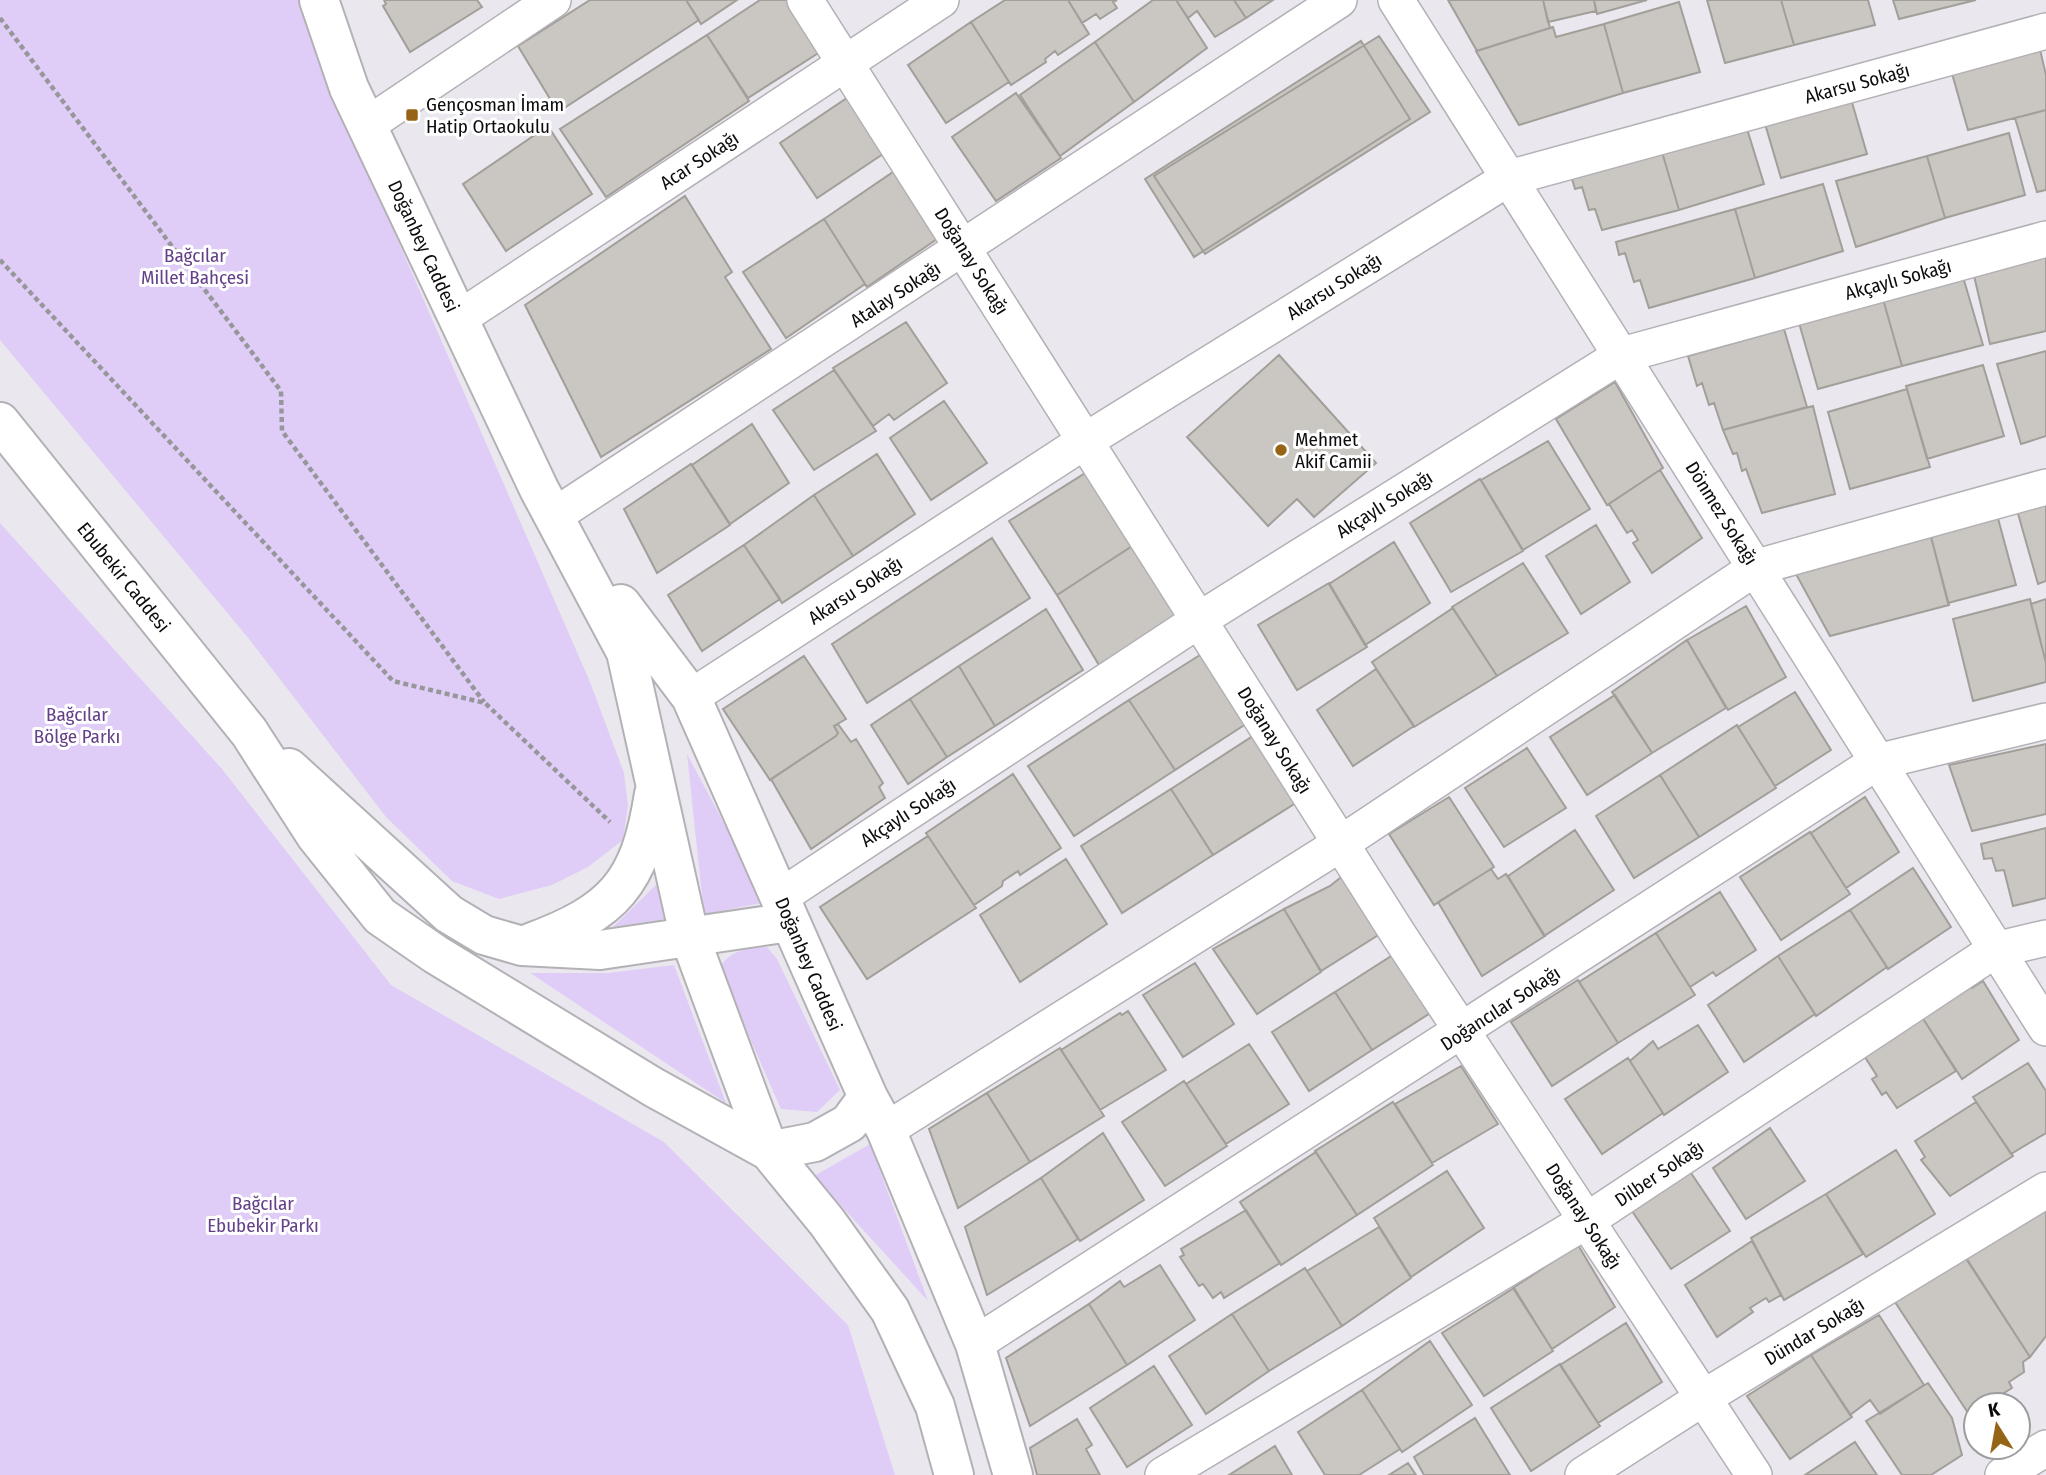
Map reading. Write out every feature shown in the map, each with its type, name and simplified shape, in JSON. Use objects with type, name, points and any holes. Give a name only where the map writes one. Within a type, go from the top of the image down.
[{"type":"main road","name":"Doğanbey Caddesi","points":[[319,0],[349,88],[546,502],[626,652],[690,935],[769,1151],[827,1222],[890,1310],[934,1406],[954,1475]]},
{"type":"main road","name":"Ebubekir Caddesi","points":[[0,422],[249,732]]},
{"type":"main road","name":"Doğanbey Caddesi","points":[[546,502],[691,697],[868,1097],[886,1130],[975,1344],[1013,1475]]},
{"type":"main road","points":[[249,732],[449,914],[484,935],[522,946],[600,950],[690,935],[785,909]]},
{"type":"main road","points":[[249,732],[316,835],[380,916],[435,954],[653,1087],[769,1151],[815,1142],[849,1123],[868,1097]]},
{"type":"main road","points":[[522,946],[567,929],[602,908],[631,875],[647,837],[656,779]]},
{"type":"street","points":[[367,125],[553,0]]},
{"type":"street","name":"Doğanay Sokağı","points":[[805,0],[1340,844],[1754,1475]]},
{"type":"street","name":"Acar Sokağı","points":[[458,319],[941,0]]},
{"type":"street","name":"Atalay Sokağı","points":[[546,502],[964,249],[1339,0]]},
{"type":"street","name":"Dönmez Sokağı","points":[[1396,0],[1757,567],[2046,1028]]},
{"type":"street","name":"Akarsu Sokağı","points":[[691,697],[1085,441],[1509,178],[2046,31]]},
{"type":"street","name":"Akçaylı Sokağı","points":[[785,909],[1199,620],[1622,355],[2046,239]]},
{"type":"street","points":[[886,1130],[1340,844],[1757,567],[2046,487]]},
{"type":"street","name":"Doğancılar Sokağı","points":[[975,1344],[1463,1032],[1877,762],[2046,721]]},
{"type":"street","name":"Dilber Sokağı","points":[[1163,1475],[1586,1221],[1995,950],[2046,938]]},
{"type":"street","name":"Dündar Sokağı","points":[[1583,1475],[1703,1398],[2046,1190]]},
{"type":"street","points":[[2003,1475],[2046,1448]]},
{"type":"path","points":[[0,18],[281,391],[282,431],[485,703],[642,851]]},
{"type":"path","points":[[0,260],[393,681],[485,703]]},
{"type":"green space","name":"Bağcılar Millet Bahçesi","points":[[0,0],[302,0],[331,87],[590,682],[624,773],[628,806],[623,840],[588,867],[552,885],[499,899],[452,881],[386,817],[249,639],[0,340]]},
{"type":"green space","name":"Bağcılar Ebubekir Parkı","points":[[0,523],[222,769],[391,985],[664,1142],[848,1325],[895,1475],[0,1475]]},
{"type":"green space","points":[[687,754],[766,902],[704,914]]},
{"type":"green space","points":[[658,883],[665,919],[613,927]]},
{"type":"green space","points":[[767,947],[777,959],[840,1090],[817,1112],[781,1109],[719,968],[734,954]]},
{"type":"green space","points":[[674,965],[726,1103],[530,973],[608,973]]},
{"type":"green space","points":[[870,1144],[928,1301],[814,1176]]},
{"type":"building","points":[[384,0],[477,0],[482,7],[410,52],[383,6],[386,4]]},
{"type":"building","points":[[590,0],[686,0],[699,20],[558,112],[518,46]]},
{"type":"building","points":[[686,0],[737,0],[701,24]]},
{"type":"building","points":[[760,0],[787,0],[820,52],[748,98],[707,35]]},
{"type":"building","points":[[1005,0],[1068,0],[1089,34],[1058,55],[1055,51],[1045,59],[1046,62],[1011,85],[971,22]]},
{"type":"building","points":[[1068,0],[1117,0],[1113,2],[1117,8],[1100,19],[1096,14],[1082,23]]},
{"type":"building","points":[[1153,0],[1176,0],[1207,48],[1134,102],[1095,42]]},
{"type":"building","points":[[1176,0],[1234,0],[1246,18],[1215,37],[1197,11],[1188,18]]},
{"type":"building","points":[[1234,0],[1273,0],[1246,18]]},
{"type":"building","points":[[1448,0],[1543,0],[1550,28],[1477,51]]},
{"type":"building","points":[[1543,0],[1594,0],[1596,11],[1548,22]]},
{"type":"building","points":[[1594,0],[1647,0],[1597,14]]},
{"type":"building","points":[[1707,0],[1781,0],[1794,45],[1725,63]]},
{"type":"building","points":[[1781,0],[1868,0],[1875,25],[1794,45]]},
{"type":"building","points":[[1893,0],[1976,0],[1899,19]]},
{"type":"building","points":[[1679,2],[1700,72],[1623,93],[1604,24]]},
{"type":"building","points":[[971,22],[1009,82],[946,123],[908,65]]},
{"type":"building","points":[[1604,24],[1623,93],[1519,125],[1476,51],[1553,27],[1556,37]]},
{"type":"building","points":[[707,35],[749,101],[606,197],[560,129]]},
{"type":"building","points":[[1379,36],[1430,112],[1205,254],[1154,176]]},
{"type":"building","points":[[1361,41],[1410,119],[1194,257],[1145,179]]},
{"type":"building","points":[[2038,41],[2046,75],[2046,110],[1968,130],[1949,63]]},
{"type":"building","points":[[1095,42],[1134,102],[1060,156],[1020,95]]},
{"type":"building","points":[[1849,92],[1867,154],[1781,178],[1763,117]]},
{"type":"building","points":[[1016,93],[1061,158],[996,201],[952,137]]},
{"type":"building","points":[[847,98],[883,154],[817,198],[780,143]]},
{"type":"building","points":[[2046,110],[2046,190],[2037,192],[2015,118]]},
{"type":"building","points":[[1744,119],[1764,184],[1679,210],[1660,145]]},
{"type":"building","points":[[548,126],[592,194],[506,251],[463,184]]},
{"type":"building","points":[[2009,133],[2025,195],[1945,218],[1927,156]]},
{"type":"building","points":[[1660,145],[1679,210],[1602,230],[1595,209],[1589,210],[1582,187],[1575,189],[1569,169]]},
{"type":"building","points":[[1927,156],[1945,218],[1856,247],[1836,181]]},
{"type":"building","points":[[896,170],[940,237],[867,287],[824,219]]},
{"type":"building","points":[[1823,184],[1843,251],[1755,278],[1735,209]]},
{"type":"building","points":[[685,196],[732,272],[725,277],[771,349],[601,457],[525,305]]},
{"type":"building","points":[[1735,209],[1755,278],[1649,308],[1640,280],[1634,282],[1625,253],[1619,255],[1616,242]]},
{"type":"building","points":[[824,219],[865,284],[786,338],[743,272]]},
{"type":"building","points":[[2046,249],[2046,331],[1990,344],[1972,267]]},
{"type":"building","points":[[1961,270],[1983,345],[1902,366],[1881,292]]},
{"type":"building","points":[[1881,292],[1902,366],[1818,389],[1797,316]]},
{"type":"building","points":[[906,322],[947,383],[894,420],[889,414],[873,426],[833,368]]},
{"type":"building","points":[[1784,329],[1807,407],[1723,430],[1714,403],[1709,405],[1702,383],[1697,386],[1688,356]]},
{"type":"building","points":[[2046,351],[2046,436],[2021,444],[1997,364]]},
{"type":"building","name":"Mehmet Akif Camii","points":[[1279,355],[1376,463],[1314,517],[1297,499],[1268,526],[1187,437]]},
{"type":"building","points":[[1983,365],[2004,436],[1927,459],[1906,386]]},
{"type":"building","points":[[834,370],[876,431],[814,470],[773,410]]},
{"type":"building","points":[[1615,382],[1663,468],[1607,505],[1556,419]]},
{"type":"building","points":[[1907,389],[1930,467],[1850,489],[1828,412]]},
{"type":"building","points":[[944,401],[987,463],[931,500],[890,438]]},
{"type":"building","points":[[1813,406],[1835,494],[1762,513],[1746,469],[1742,471],[1737,453],[1733,454],[1723,430]]},
{"type":"building","points":[[752,424],[789,483],[730,524],[692,465]]},
{"type":"building","points":[[1548,441],[1590,509],[1523,550],[1481,480]]},
{"type":"building","points":[[877,454],[915,514],[853,556],[814,495]]},
{"type":"building","points":[[691,464],[730,525],[657,573],[624,509]]},
{"type":"building","points":[[1660,470],[1702,538],[1652,573],[1633,543],[1638,540],[1632,530],[1627,533],[1609,504]]},
{"type":"building","points":[[1087,472],[1132,546],[1057,595],[1009,521]]},
{"type":"building","points":[[1480,479],[1523,551],[1451,592],[1410,523]]},
{"type":"building","points":[[814,495],[853,556],[782,603],[744,545]]},
{"type":"building","points":[[2046,495],[2046,581],[2038,584],[2015,503]]},
{"type":"building","points":[[1996,511],[2016,585],[1948,603],[1929,529]]},
{"type":"building","points":[[1596,525],[1630,582],[1581,614],[1546,556]]},
{"type":"building","points":[[1929,529],[1949,605],[1830,636],[1791,565]]},
{"type":"building","points":[[992,538],[1030,598],[867,703],[832,644]]},
{"type":"building","points":[[1394,542],[1430,603],[1365,645],[1329,584]]},
{"type":"building","points":[[744,545],[780,599],[702,651],[668,595]]},
{"type":"building","points":[[1134,545],[1178,614],[1099,665],[1057,595]]},
{"type":"building","points":[[1523,563],[1568,633],[1497,676],[1452,607]]},
{"type":"building","points":[[1329,583],[1367,647],[1297,690],[1258,625]]},
{"type":"building","points":[[2030,599],[2046,663],[2046,682],[1973,701],[1953,619]]},
{"type":"building","points":[[2046,599],[2046,663],[2031,604]]},
{"type":"building","points":[[1746,606],[1786,677],[1728,710],[1687,640]]},
{"type":"building","points":[[1453,608],[1497,676],[1414,727],[1372,662]]},
{"type":"building","points":[[1046,609],[1083,670],[995,726],[959,666]]},
{"type":"building","points":[[1687,640],[1726,708],[1652,753],[1612,692]]},
{"type":"building","points":[[1203,653],[1249,722],[1175,770],[1129,700]]},
{"type":"building","points":[[804,656],[846,719],[834,726],[838,733],[836,736],[770,780],[723,709]]},
{"type":"building","points":[[959,666],[995,726],[947,757],[910,699]]},
{"type":"building","points":[[1376,669],[1414,726],[1353,766],[1317,710]]},
{"type":"building","points":[[1795,692],[1831,750],[1775,786],[1738,727]]},
{"type":"building","points":[[1615,695],[1652,753],[1587,795],[1550,737]]},
{"type":"building","points":[[910,699],[947,757],[908,784],[871,725]]},
{"type":"building","points":[[1129,700],[1175,770],[1074,836],[1028,766]]},
{"type":"building","points":[[838,724],[851,742],[856,739],[883,783],[879,787],[885,798],[811,849],[771,779],[836,736],[838,733],[834,726]]},
{"type":"building","points":[[1737,725],[1776,788],[1699,837],[1660,775]]},
{"type":"building","points":[[1256,734],[1299,801],[1213,855],[1171,789]]},
{"type":"building","points":[[2046,744],[2046,814],[1972,831],[1949,765]]},
{"type":"building","points":[[1527,748],[1566,808],[1504,847],[1465,788]]},
{"type":"building","points":[[1013,774],[1061,848],[1020,875],[1018,871],[974,905],[926,833]]},
{"type":"building","points":[[1660,775],[1699,837],[1634,878],[1596,816]]},
{"type":"building","points":[[1171,789],[1213,855],[1122,913],[1081,846]]},
{"type":"building","points":[[1449,797],[1494,867],[1434,905],[1389,834]]},
{"type":"building","points":[[1865,797],[1899,852],[1846,888],[1811,833]]},
{"type":"building","points":[[2046,828],[2046,898],[2013,906],[2004,870],[1996,871],[1992,858],[1984,859],[1981,844]]},
{"type":"building","points":[[1575,830],[1614,890],[1544,936],[1508,876]]},
{"type":"building","points":[[1810,832],[1850,894],[1781,940],[1740,877]]},
{"type":"building","points":[[928,836],[976,908],[867,979],[820,907]]},
{"type":"building","points":[[1066,859],[1107,924],[1020,982],[980,915]]},
{"type":"building","points":[[1913,868],[1951,927],[1888,969],[1850,910]]},
{"type":"building","points":[[1491,869],[1498,879],[1506,874],[1545,936],[1482,976],[1438,902]]},
{"type":"building","points":[[1345,874],[1380,934],[1321,971],[1284,909],[1330,886]]},
{"type":"building","points":[[1720,892],[1756,950],[1716,976],[1713,972],[1690,987],[1656,933]]},
{"type":"building","points":[[1284,909],[1321,972],[1257,1014],[1213,949]]},
{"type":"building","points":[[1850,910],[1887,967],[1816,1016],[1778,956]]},
{"type":"building","points":[[1656,933],[1695,995],[1618,1043],[1579,982]]},
{"type":"building","points":[[1396,953],[1432,1012],[1372,1050],[1335,992]]},
{"type":"building","points":[[1778,956],[1815,1014],[1744,1062],[1708,1005]]},
{"type":"building","points":[[1195,963],[1234,1024],[1183,1057],[1143,995]]},
{"type":"building","points":[[1578,980],[1618,1043],[1552,1086],[1511,1022]]},
{"type":"building","points":[[1983,981],[2019,1040],[1962,1079],[1922,1017],[1970,986],[1972,988]]},
{"type":"building","points":[[1335,992],[1372,1050],[1309,1091],[1272,1032]]},
{"type":"building","points":[[1128,1011],[1166,1070],[1100,1110],[1061,1050],[1120,1013],[1122,1015]]},
{"type":"building","points":[[1922,1017],[1956,1071],[1897,1108],[1886,1092],[1882,1095],[1872,1079],[1877,1076],[1863,1054]]},
{"type":"building","points":[[1698,1025],[1728,1072],[1664,1115],[1630,1061],[1653,1041],[1658,1049]]},
{"type":"building","points":[[1249,1044],[1289,1104],[1226,1144],[1186,1084]]},
{"type":"building","points":[[1060,1048],[1104,1116],[1030,1162],[987,1093]]},
{"type":"building","points":[[1628,1058],[1663,1113],[1602,1154],[1565,1099]]},
{"type":"building","points":[[2028,1063],[2046,1091],[2046,1133],[2011,1154],[1973,1097]]},
{"type":"building","points":[[1461,1066],[1498,1124],[1432,1163],[1395,1104]]},
{"type":"building","points":[[1184,1081],[1227,1146],[1165,1186],[1122,1122]]},
{"type":"building","points":[[987,1093],[1030,1162],[958,1208],[929,1129]]},
{"type":"building","points":[[1393,1102],[1433,1165],[1357,1215],[1315,1151]]},
{"type":"building","points":[[1976,1102],[2013,1156],[1950,1196],[1921,1160],[1925,1157],[1915,1141]]},
{"type":"building","points":[[1770,1128],[1805,1181],[1746,1219],[1713,1168]]},
{"type":"building","points":[[1103,1133],[1144,1200],[1080,1241],[1041,1178]]},
{"type":"building","points":[[1896,1150],[1935,1214],[1866,1257],[1826,1194]]},
{"type":"building","points":[[1316,1152],[1357,1215],[1281,1265],[1240,1202]]},
{"type":"building","points":[[1689,1170],[1730,1231],[1671,1269],[1630,1208]]},
{"type":"building","points":[[1447,1171],[1484,1228],[1411,1277],[1374,1218]]},
{"type":"building","points":[[1041,1178],[1078,1239],[987,1295],[965,1227]]},
{"type":"building","points":[[1826,1194],[1863,1254],[1784,1300],[1751,1238]]},
{"type":"building","points":[[2046,1208],[2046,1336],[2030,1357],[1965,1256]]},
{"type":"building","points":[[1246,1210],[1280,1263],[1224,1298],[1221,1292],[1213,1298],[1203,1284],[1199,1286],[1180,1257],[1184,1255],[1181,1249]]},
{"type":"building","points":[[1379,1227],[1411,1278],[1342,1326],[1307,1271]]},
{"type":"building","points":[[1752,1241],[1781,1295],[1769,1302],[1766,1298],[1750,1308],[1753,1312],[1717,1337],[1685,1285]]},
{"type":"building","points":[[1578,1245],[1615,1307],[1552,1349],[1513,1288]]},
{"type":"building","points":[[1963,1254],[2030,1357],[2023,1362],[2024,1372],[2009,1382],[2012,1388],[2007,1391],[1962,1391],[1962,1404],[1893,1299]]},
{"type":"building","points":[[1160,1265],[1195,1320],[1127,1365],[1089,1304],[1120,1281],[1124,1287]]},
{"type":"building","points":[[1305,1268],[1342,1326],[1269,1371],[1232,1314]]},
{"type":"building","points":[[1514,1288],[1553,1351],[1484,1396],[1442,1333]]},
{"type":"building","points":[[1089,1304],[1127,1365],[1030,1426],[1006,1358]]},
{"type":"building","points":[[1232,1314],[1269,1371],[1206,1414],[1169,1356]]},
{"type":"building","points":[[1879,1315],[1924,1385],[1880,1414],[1870,1400],[1850,1415],[1811,1355]]},
{"type":"building","points":[[1626,1323],[1662,1382],[1598,1423],[1560,1365]]},
{"type":"building","points":[[1430,1341],[1472,1405],[1402,1452],[1362,1390]]},
{"type":"building","points":[[1811,1355],[1852,1417],[1790,1459],[1747,1396]]},
{"type":"building","points":[[1560,1364],[1600,1426],[1531,1471],[1491,1408]]},
{"type":"building","points":[[1154,1366],[1192,1425],[1127,1467],[1090,1408]]},
{"type":"building","points":[[1928,1383],[1952,1418],[1962,1455],[1931,1475],[1902,1475],[1866,1421]]},
{"type":"building","points":[[1362,1390],[1400,1449],[1359,1475],[1325,1475],[1298,1432]]},
{"type":"building","points":[[1475,1418],[1510,1475],[1424,1475],[1414,1457]]},
{"type":"building","points":[[1077,1419],[1092,1445],[1086,1449],[1100,1475],[1037,1475],[1030,1448]]},
{"type":"building","points":[[1855,1442],[1877,1475],[1805,1475]]},
{"type":"building","points":[[1275,1446],[1292,1475],[1229,1475]]},
{"type":"building","points":[[1408,1463],[1416,1475],[1389,1475]]},
{"type":"place","name":"Gençosman İmam Hatip Ortaokulu","points":[[412,115]]},
{"type":"place","name":"Mehmet Akif Camii","points":[[1281,450]]},
{"type":"park label","name":"Bağcılar Bölge Parkı","points":[[77,725]]}]
